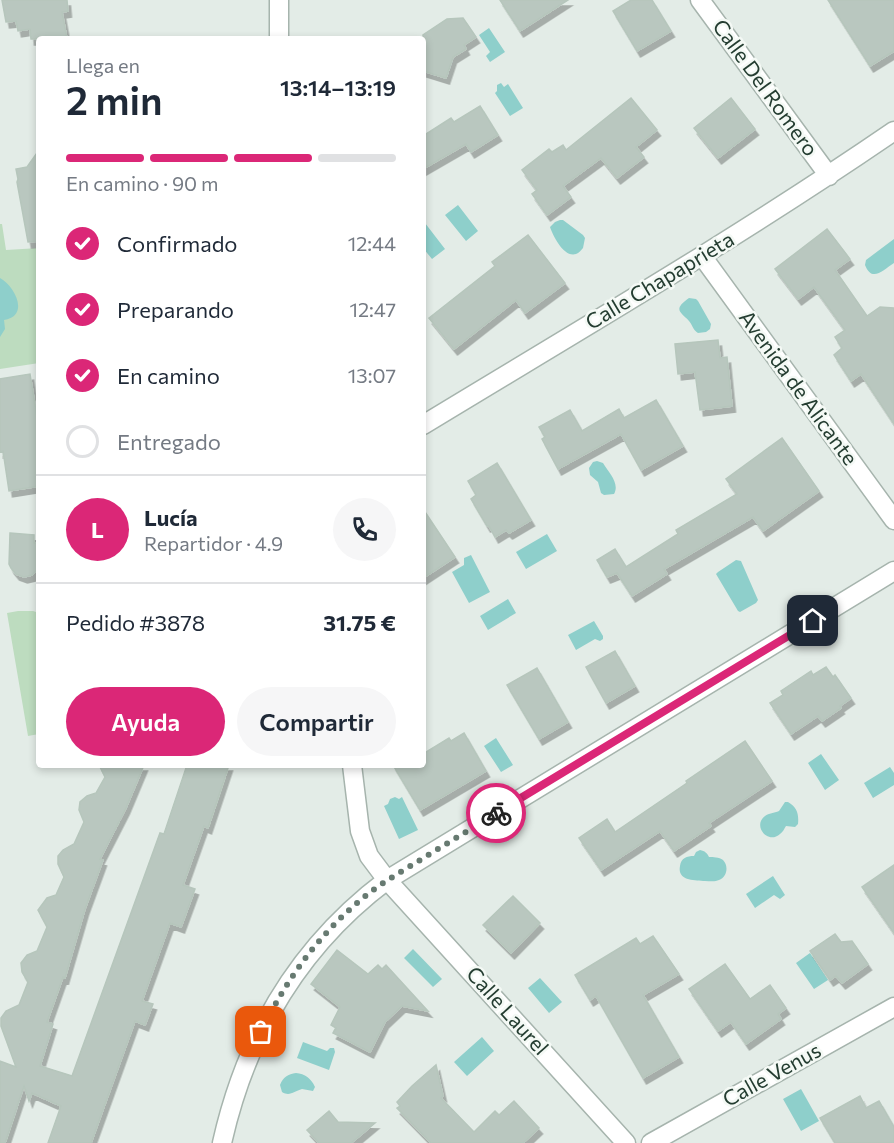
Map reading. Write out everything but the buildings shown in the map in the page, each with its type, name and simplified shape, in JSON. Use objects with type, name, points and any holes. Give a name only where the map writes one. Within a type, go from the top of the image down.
[{"type":"street","points":[[279,0],[279,36]]},
{"type":"street","name":"Calle Del Romero","points":[[700,0],[829,176]]},
{"type":"street","name":"Calle Chapaprieta","points":[[426,423],[702,256],[829,176],[894,131]]},
{"type":"street","name":"Avenida de Alicante","points":[[702,256],[894,520]]},
{"type":"street","points":[[222,1143],[228,1115],[247,1063],[269,1016],[290,980],[319,942],[367,895],[387,880],[894,571]]},
{"type":"street","name":"Calle Laurel","points":[[352,768],[360,831],[369,856],[387,880],[626,1143]]},
{"type":"street","name":"Calle Venus","points":[[651,1143],[894,1007]]},
{"type":"green space","points":[[0,224],[2,224],[6,250],[36,248],[36,363],[0,369]]},
{"type":"green space","points":[[36,612],[36,735],[28,736],[7,613]]},
{"type":"water","points":[[489,28],[505,52],[490,62],[486,56],[490,52],[479,35]]},
{"type":"water","points":[[501,83],[504,87],[508,84],[523,108],[510,116],[495,93],[497,85]]},
{"type":"water","points":[[458,205],[478,231],[466,241],[445,215]]},
{"type":"water","points":[[560,220],[585,238],[583,248],[577,254],[563,250],[554,236],[550,227]]},
{"type":"water","points":[[426,224],[445,249],[432,259],[426,252]]},
{"type":"water","points":[[894,239],[894,263],[878,273],[871,273],[865,265],[866,260]]},
{"type":"water","points":[[0,278],[11,287],[18,307],[12,317],[4,320],[5,329],[0,337]]},
{"type":"water","points":[[689,298],[698,301],[711,324],[710,329],[706,332],[696,332],[680,311],[681,305]]},
{"type":"water","points":[[593,462],[603,463],[613,478],[616,486],[614,494],[601,493],[598,482],[590,475],[589,468]]},
{"type":"water","points":[[547,534],[557,551],[526,569],[516,552]]},
{"type":"water","points":[[471,555],[490,592],[469,603],[452,572],[464,565],[464,558]]},
{"type":"water","points":[[736,560],[741,561],[758,600],[740,612],[716,574]]},
{"type":"water","points":[[508,599],[516,613],[488,630],[480,616]]},
{"type":"water","points":[[594,621],[603,639],[600,641],[595,639],[576,650],[568,635]]},
{"type":"water","points":[[496,738],[513,765],[501,772],[484,746]]},
{"type":"water","points":[[821,754],[839,780],[825,790],[808,763]]},
{"type":"water","points":[[890,767],[894,773],[894,785],[873,798],[864,783]]},
{"type":"water","points":[[395,797],[399,799],[402,797],[418,830],[399,839],[384,806]]},
{"type":"water","points":[[785,802],[791,804],[798,814],[798,824],[795,827],[786,826],[775,837],[767,836],[761,829],[761,820],[779,811]]},
{"type":"water","points":[[700,850],[706,852],[709,857],[720,858],[725,862],[726,871],[722,879],[717,881],[696,880],[681,875],[680,866],[683,859],[694,856]]},
{"type":"water","points":[[773,876],[785,895],[780,899],[774,895],[755,908],[746,894]]},
{"type":"water","points":[[413,949],[442,979],[433,987],[404,958]]},
{"type":"water","points":[[810,953],[828,980],[814,989],[796,963]]},
{"type":"water","points":[[540,978],[562,1002],[549,1013],[528,988]]},
{"type":"water","points":[[482,1037],[494,1051],[467,1076],[454,1062]]},
{"type":"water","points":[[303,1042],[327,1051],[334,1048],[335,1052],[329,1070],[297,1058]]},
{"type":"water","points":[[296,1073],[310,1079],[315,1087],[313,1091],[302,1089],[290,1094],[282,1092],[280,1085],[283,1080],[288,1075]]},
{"type":"water","points":[[801,1089],[819,1121],[801,1131],[783,1099]]},
{"type":"way so far","points":[[261,1032],[290,980],[319,942],[343,916],[387,880],[496,813]]},
{"type":"route","points":[[496,813],[813,621]]}]
